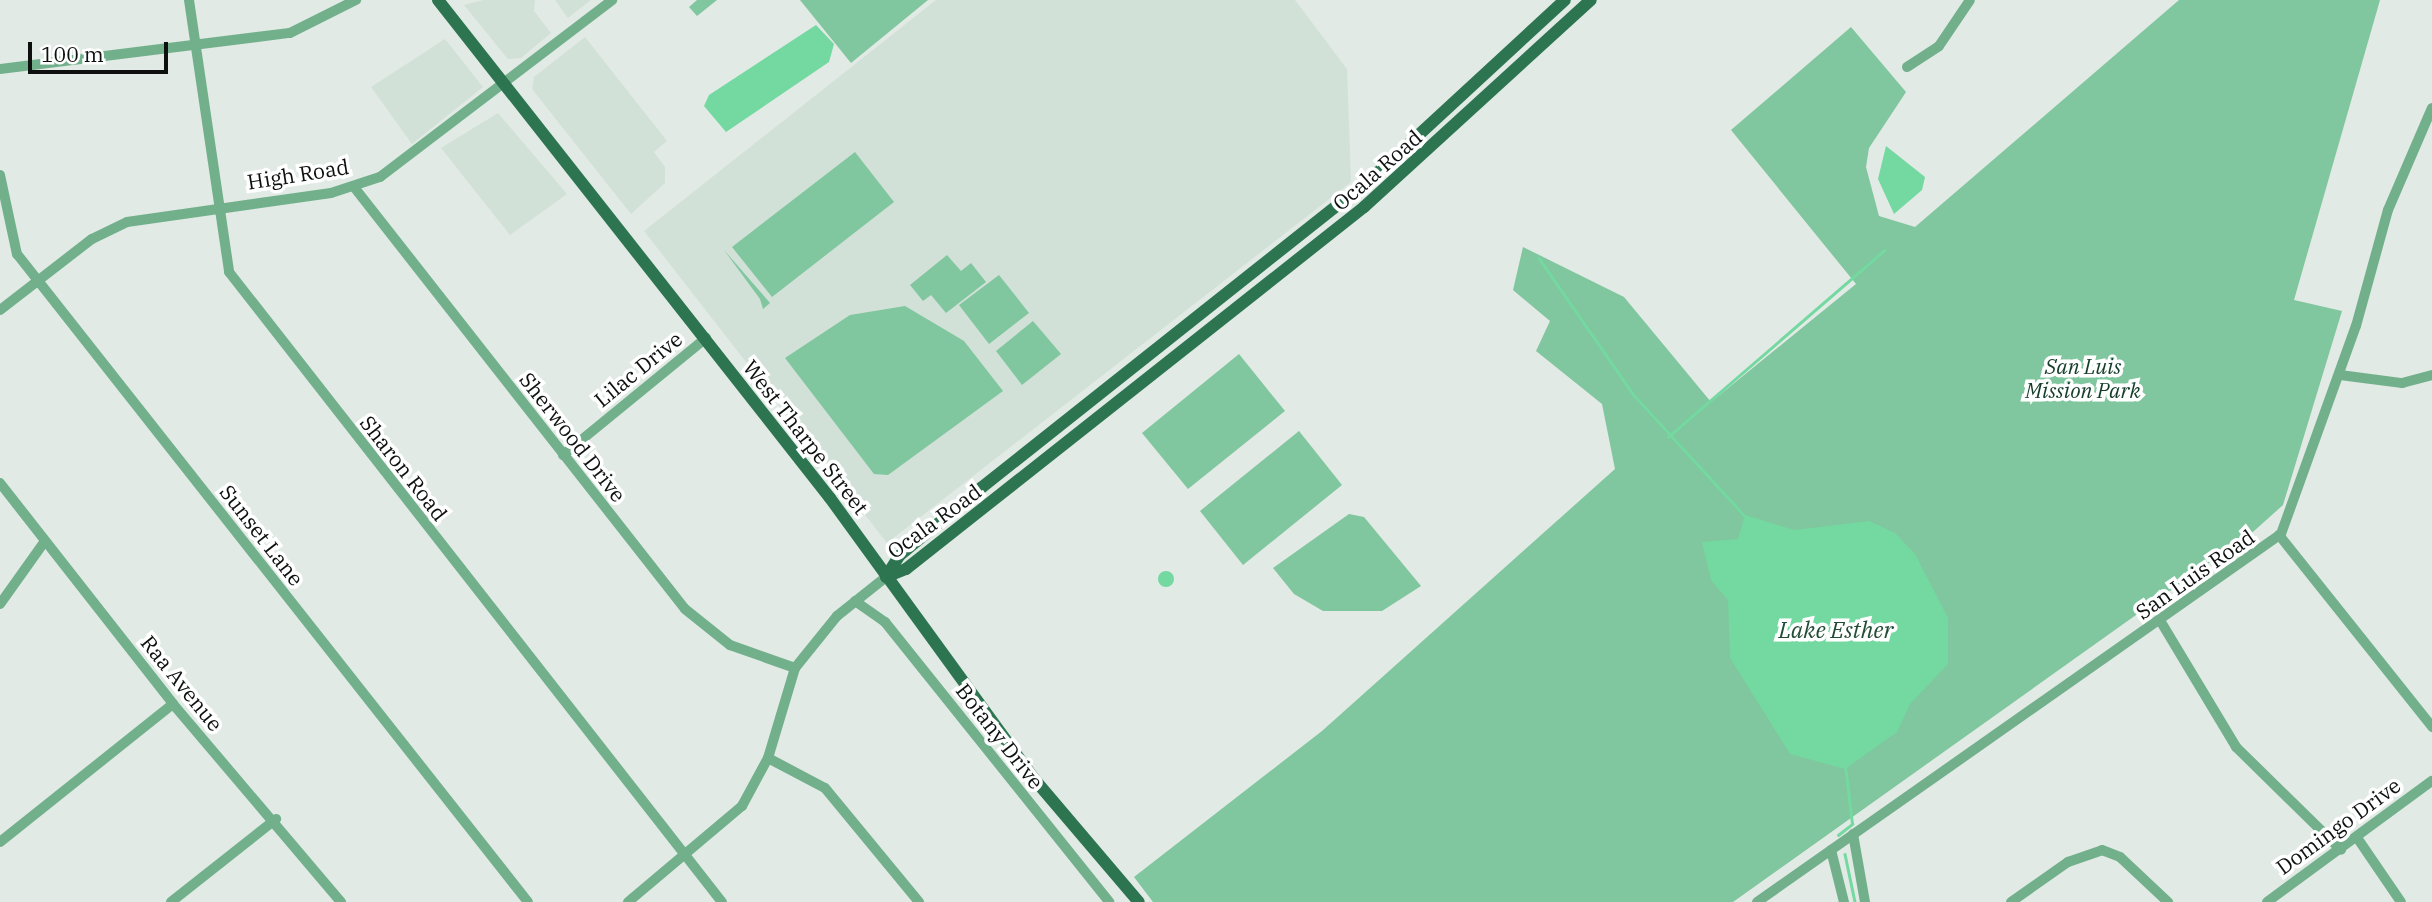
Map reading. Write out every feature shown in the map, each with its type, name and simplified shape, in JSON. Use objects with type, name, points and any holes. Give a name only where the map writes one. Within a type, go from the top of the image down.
[{"type":"main road","name":"West Tharpe Street","points":[[438,0],[706,338],[1035,780],[1139,902]]},
{"type":"main road","name":"Ocala Road","points":[[886,578],[900,556],[1033,447],[1279,254],[1405,148],[1565,0]]},
{"type":"main road","name":"Ocala Road","points":[[886,578],[906,569],[1308,253],[1410,168],[1591,0]]},
{"type":"main road","points":[[1498,63],[1510,75]]},
{"type":"main road","points":[[1486,74],[1498,87]]},
{"type":"main road","points":[[1405,148],[1410,168]]},
{"type":"main road","points":[[1297,239],[1308,253]]},
{"type":"main road","points":[[1279,254],[1289,267]]},
{"type":"main road","points":[[1033,447],[1044,461]]},
{"type":"street","name":"Sharon Road","points":[[189,0],[223,258],[257,311],[722,902]]},
{"type":"street","points":[[0,69],[197,48],[290,33],[356,0]]},
{"type":"street","name":"High Road","points":[[0,310],[37,280],[127,222],[216,205],[354,187],[402,164],[612,0]]},
{"type":"street","points":[[1907,67],[1939,46],[1970,0]]},
{"type":"street","name":"San Luis Road","points":[[1757,902],[2161,622],[2279,535],[2292,517],[2340,375],[2388,210],[2432,108]]},
{"type":"street","name":"Sunset Lane","points":[[0,175],[12,245],[37,280],[528,902]]},
{"type":"street","name":"Sherwood Drive","points":[[354,187],[563,455],[700,624],[730,645],[795,668]]},
{"type":"street","name":"Lilac Drive","points":[[563,455],[706,338]]},
{"type":"street","points":[[2340,375],[2392,383],[2432,375]]},
{"type":"street","name":"Raa Avenue","points":[[0,483],[173,704],[276,819],[341,902]]},
{"type":"street","points":[[2279,535],[2432,727]]},
{"type":"street","points":[[0,604],[45,541]]},
{"type":"street","points":[[628,902],[686,857],[742,806],[768,758],[795,668],[855,601],[886,578]]},
{"type":"street","name":"Botany Drive","points":[[855,601],[885,621],[1109,902]]},
{"type":"street","points":[[2161,622],[2235,747],[2341,850]]},
{"type":"street","points":[[0,842],[173,704]]},
{"type":"street","points":[[768,758],[825,788],[919,902]]},
{"type":"street","name":"Domingo Drive","points":[[2267,902],[2358,839],[2432,781]]},
{"type":"street","points":[[171,902],[276,819]]},
{"type":"street","points":[[1853,834],[1866,902]]},
{"type":"street","points":[[2358,839],[2402,902]]},
{"type":"street","points":[[1831,850],[1844,902]]},
{"type":"street","points":[[2011,902],[2068,862],[2102,850],[2120,857],[2168,902]]},
{"type":"shaded area","points":[[483,0],[535,0],[534,11],[551,33],[521,58],[508,59],[464,5]]},
{"type":"shaded area","points":[[555,0],[591,0],[568,18]]},
{"type":"shaded area","points":[[936,0],[1295,0],[1347,69],[1351,182],[887,543],[644,231]]},
{"type":"shaded area","points":[[585,37],[667,141],[654,152],[665,167],[665,183],[631,214],[532,89],[534,77]]},
{"type":"shaded area","points":[[445,39],[483,87],[412,144],[371,87]]},
{"type":"shaded area","points":[[498,113],[567,194],[510,235],[441,148]]},
{"type":"green space","points":[[697,0],[717,0],[697,16],[689,7]]},
{"type":"green space","points":[[800,0],[928,0],[851,63]]},
{"type":"green space","name":"San Luis Mission Park","points":[[2179,0],[2380,0],[2294,300],[2342,311],[2283,505],[2254,531],[1733,902],[1153,902],[1134,877],[1322,731],[1615,469],[1602,404],[1536,351],[1550,321],[1513,290],[1523,247],[1624,297],[1711,402],[1856,284],[1731,130],[1851,27],[1906,92],[1869,148],[1866,167],[1879,216],[1915,227]]},
{"type":"green space","points":[[855,152],[894,202],[772,297],[732,247]]},
{"type":"green space","points":[[724,250],[770,303],[763,309],[760,299]]},
{"type":"green space","points":[[947,255],[961,271],[971,263],[986,282],[946,313],[931,295],[923,301],[910,285]]},
{"type":"green space","points":[[999,275],[1029,313],[989,344],[959,305]]},
{"type":"green space","points":[[905,306],[964,341],[1003,391],[888,475],[874,474],[785,358],[850,315]]},
{"type":"green space","points":[[1033,321],[1061,354],[1022,385],[996,351]]},
{"type":"green space","points":[[1239,354],[1285,411],[1188,489],[1142,433]]},
{"type":"green space","points":[[1299,431],[1342,485],[1243,565],[1200,511]]},
{"type":"green space","points":[[1349,514],[1364,517],[1421,586],[1382,611],[1323,611],[1294,594],[1273,568]]},
{"type":"water","points":[[816,25],[834,44],[829,62],[726,132],[704,106],[709,95]]},
{"type":"water","points":[[1886,146],[1925,177],[1922,190],[1894,214],[1878,179]]},
{"type":"water","name":"Lake Esther","points":[[1745,515],[1794,530],[1869,521],[1895,533],[1915,554],[1948,618],[1948,664],[1910,704],[1897,732],[1845,769],[1790,754],[1730,658],[1728,600],[1711,580],[1702,542],[1738,539]]},
{"type":"water","points":[[1166,571],[1174,579],[1166,587],[1158,579]]},
{"type":"waterway","points":[[1668,437],[1885,250]]},
{"type":"waterway","points":[[1539,258],[1634,395],[1745,516]]},
{"type":"waterway","points":[[1838,835],[1852,824],[1845,766]]},
{"type":"waterway","points":[[1845,854],[1855,902]]}]
